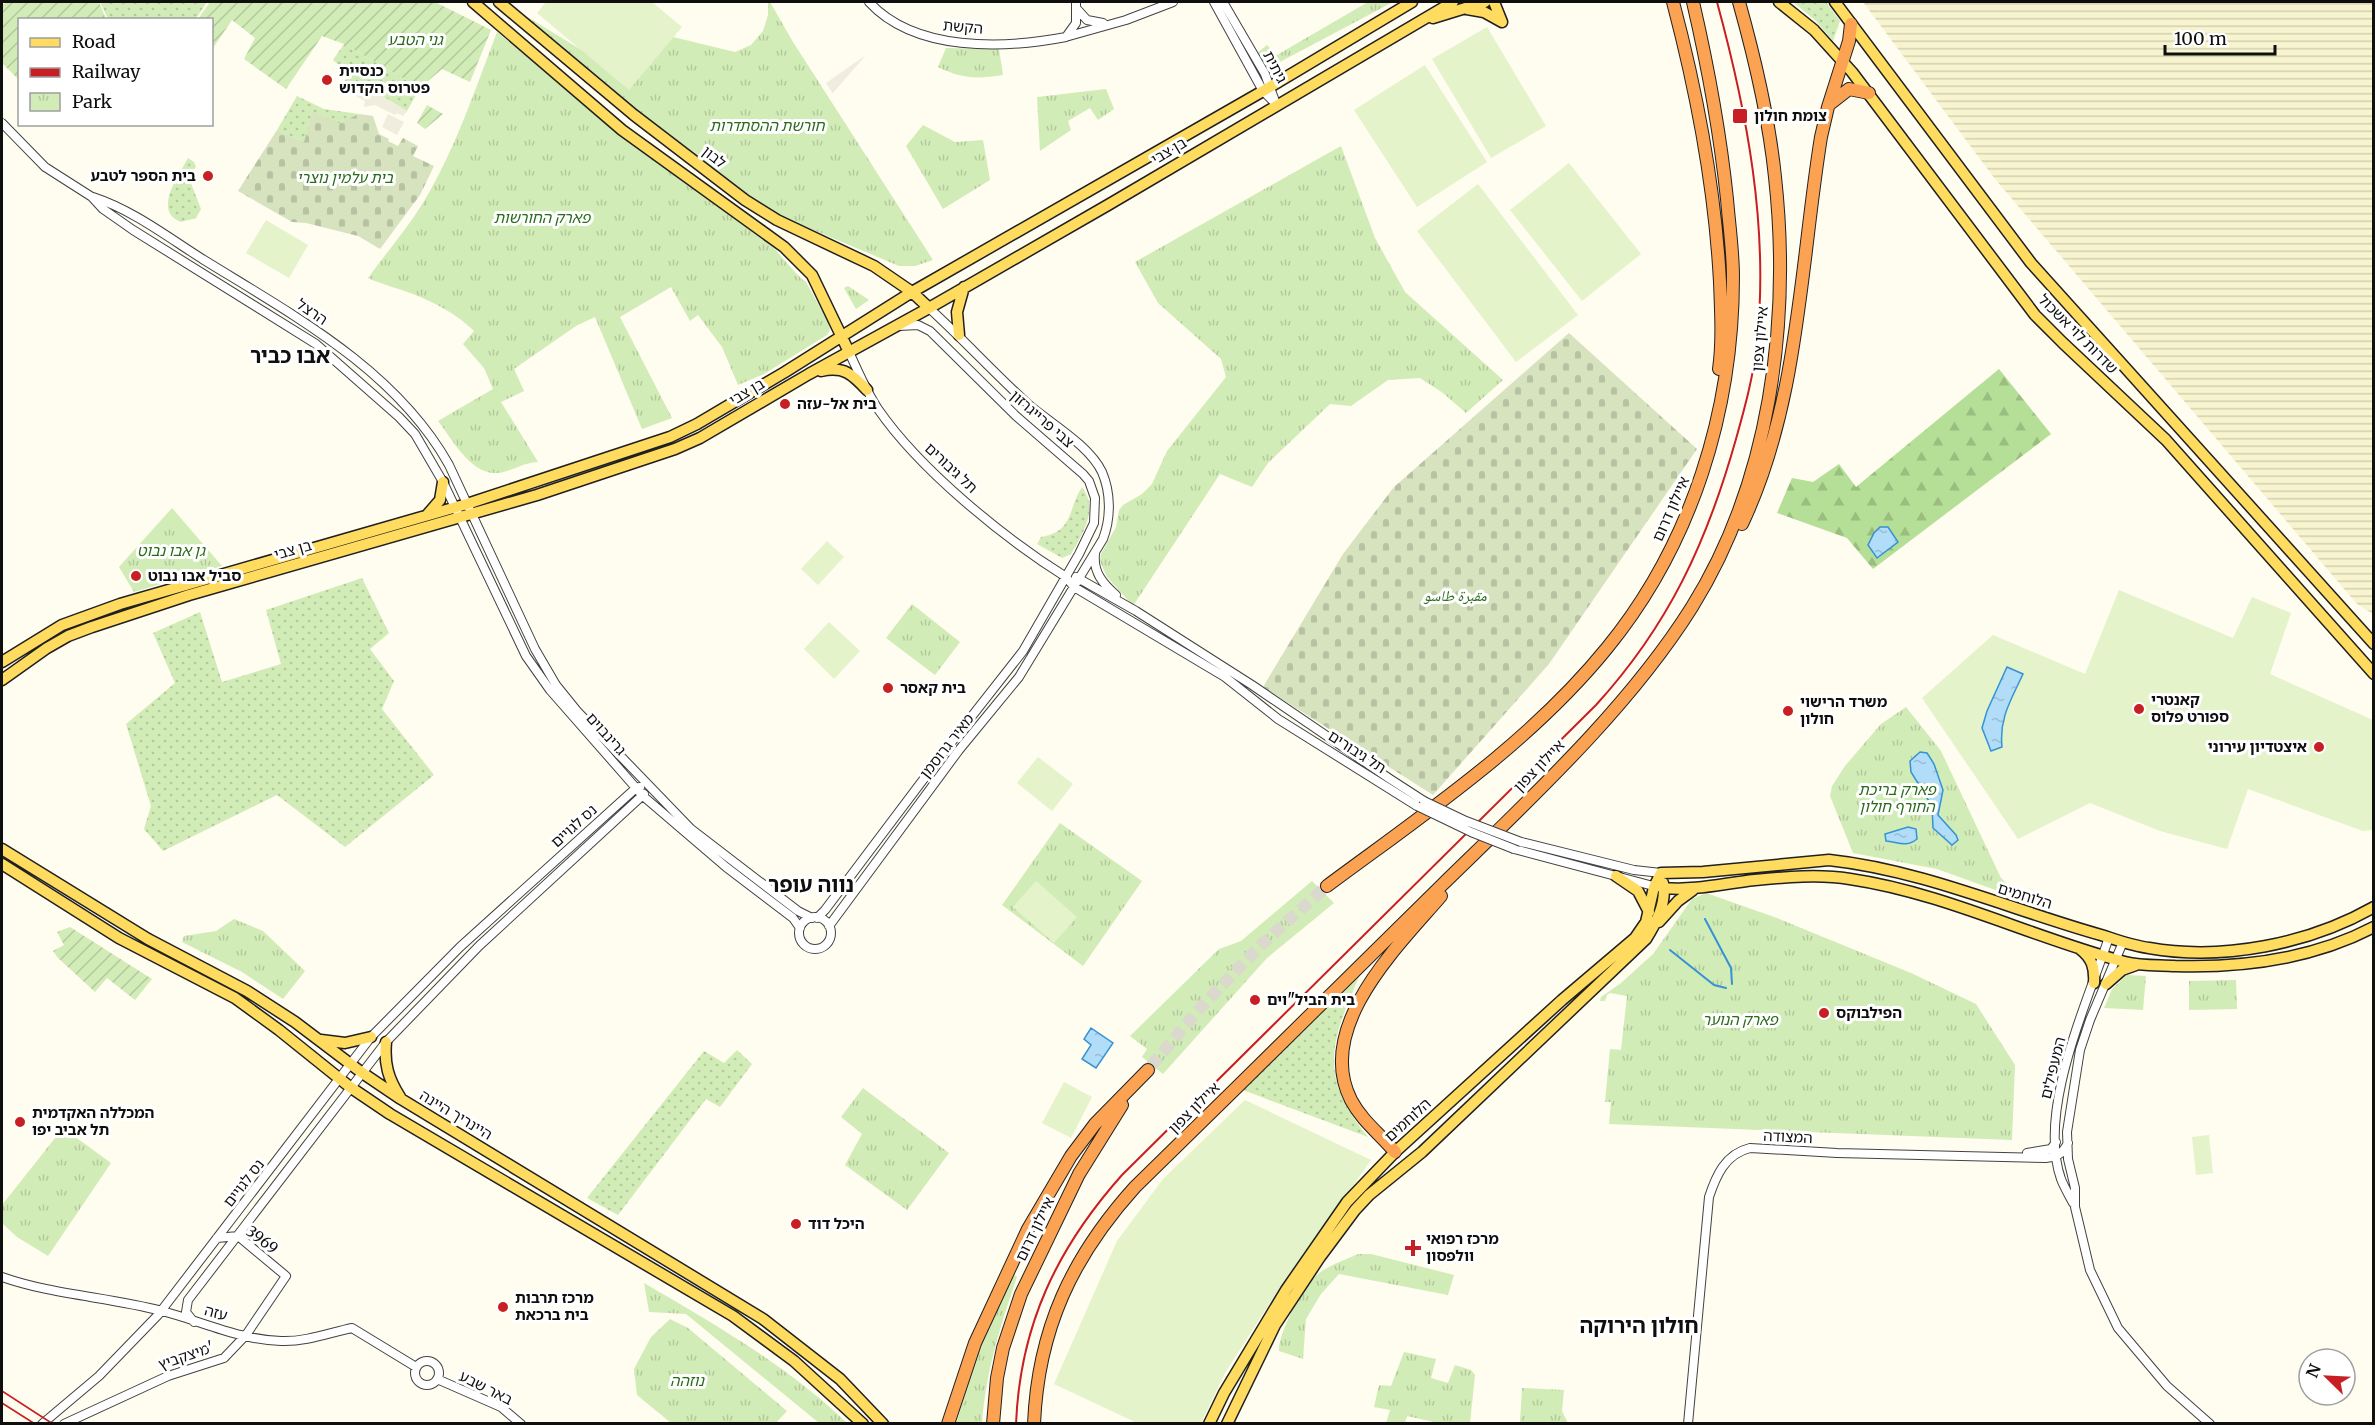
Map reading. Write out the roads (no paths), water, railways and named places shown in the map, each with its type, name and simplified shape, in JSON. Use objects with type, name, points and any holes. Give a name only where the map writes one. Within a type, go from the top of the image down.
[{"type":"highway","points":[[1673,2],[1695,91],[1705,147],[1719,272],[1719,365],[1712,417],[1697,491]]},
{"type":"highway","name":"איילון דרום","points":[[1327,886],[1487,766],[1584,673],[1626,624],[1644,596],[1697,491],[1720,406],[1728,354],[1733,276],[1721,153],[1694,2]]},
{"type":"highway","name":"איילון צפון","points":[[1034,1424],[1038,1374],[1050,1326],[1074,1270],[1104,1223],[1135,1187],[1494,834],[1617,706],[1692,607],[1726,543],[1752,471],[1767,414],[1776,343],[1779,234],[1776,180],[1765,113],[1739,2]]},
{"type":"highway","points":[[1692,607],[1734,542],[1763,474],[1774,438],[1791,358],[1817,162],[1828,106],[1849,40],[1851,24]]},
{"type":"highway","points":[[1828,106],[1848,89],[1869,93]]},
{"type":"highway","points":[[1395,1152],[1359,1113],[1347,1089],[1342,1064],[1343,1047],[1362,995],[1388,957],[1494,834]]},
{"type":"highway","name":"איילון דרום","points":[[956,1395],[979,1334],[1010,1266],[1048,1194],[1071,1156],[1095,1124],[1150,1068],[1117,1112],[1084,1166],[1030,1273],[1009,1324],[1003,1348],[997,1378],[993,1424]]},
{"type":"highway","points":[[941,1424],[956,1395]]},
{"type":"highway","points":[[948,1424],[956,1395]]},
{"type":"main road","points":[[472,2],[622,130],[784,247],[812,275],[849,352]]},
{"type":"main road","name":"לבון","points":[[499,2],[634,115],[745,200],[777,220],[874,266],[912,292],[929,308]]},
{"type":"main road","name":"בן צבי","points":[[2,680],[47,648],[68,636],[92,627],[189,595],[460,518],[470,509],[670,437],[698,424],[912,292],[1267,89],[1412,2]]},
{"type":"main road","name":"בן צבי","points":[[2,663],[40,637],[84,616],[455,507],[470,509],[675,449],[929,308],[1453,2]]},
{"type":"main road","points":[[1418,22],[1485,2]]},
{"type":"main road","points":[[1465,9],[1484,12],[1502,22],[1494,2]]},
{"type":"main road","name":"שדרות לוי אשכול","points":[[1779,2],[1808,24],[1869,93],[2035,315],[2166,440],[2373,674]]},
{"type":"main road","name":"שדרות לוי אשכול","points":[[1835,2],[2031,263],[2373,644]]},
{"type":"main road","points":[[959,335],[957,312],[964,287]]},
{"type":"main road","points":[[809,374],[829,369],[842,369],[867,390]]},
{"type":"main road","points":[[425,517],[440,500],[443,482]]},
{"type":"main road","name":"היינריך היינה","points":[[2,849],[147,939],[247,991],[401,1099],[763,1318],[840,1379],[882,1424]]},
{"type":"main road","name":"הלוחמים","points":[[1227,1424],[1275,1325],[1355,1210],[1394,1173],[1422,1152],[1646,939],[1658,917],[1661,873],[1841,862],[1888,871],[1941,886],[2123,942],[2148,948],[2190,952],[2254,947],[2368,920]]},
{"type":"main road","points":[[2,864],[119,938],[235,998],[390,1114],[733,1316],[794,1361],[863,1424]]},
{"type":"main road","points":[[1616,876],[1638,891],[1649,913]]},
{"type":"main road","name":"הלוחמים","points":[[1659,887],[1695,888],[1755,880],[1833,877],[1852,879],[1937,899],[2117,959],[2138,964],[2199,967],[2259,963],[2324,948],[2362,933],[2373,907]]},
{"type":"main road","name":"הלוחמים","points":[[1209,1424],[1268,1318],[1320,1239],[1361,1186],[1395,1152],[1562,1000],[1642,931],[1659,887]]},
{"type":"main road","points":[[1646,939],[1672,907],[1695,888]]},
{"type":"main road","points":[[2077,947],[2091,961],[2094,983]]},
{"type":"main road","points":[[2106,984],[2122,970],[2138,964]]},
{"type":"main road","points":[[318,1039],[345,1043],[371,1037]]},
{"type":"main road","points":[[386,1042],[384,1059],[386,1071],[401,1099]]},
{"type":"main road","points":[[1394,1173],[1399,1161],[1395,1152]]},
{"type":"street","name":"הקשת","points":[[869,2],[880,14],[894,23],[925,37],[945,41],[1003,44],[1066,37],[1173,2]]},
{"type":"street","name":"גיתית","points":[[1214,2],[1276,104]]},
{"type":"street","name":"גיתית","points":[[1223,2],[1267,89]]},
{"type":"street","points":[[1066,37],[1076,23],[1077,5]]},
{"type":"street","points":[[1077,5],[1093,22],[1113,23]]},
{"type":"street","name":"הרצל","points":[[2,123],[45,167],[92,197],[107,202],[140,220],[330,341],[389,390],[424,426],[449,465],[470,509]]},
{"type":"street","name":"הרצל","points":[[92,197],[103,209],[134,231],[316,344],[380,399],[416,434],[455,507]]},
{"type":"street","name":"צבי פרייגרזון","points":[[929,308],[1028,404],[1085,451],[1101,471],[1108,498],[1109,518],[1103,539],[1079,577]]},
{"type":"street","name":"צבי פרייגרזון","points":[[895,327],[911,325],[927,328],[1016,416],[1074,465],[1089,481],[1095,498],[1094,523],[1066,577]]},
{"type":"street","points":[[297,332],[314,329]]},
{"type":"street","points":[[316,344],[330,341]]},
{"type":"street","name":"תל גיבורים","points":[[849,352],[867,390],[898,434],[937,476],[999,530],[1066,577],[1074,587],[1225,677],[1278,719],[1417,806],[1471,832],[1514,849],[1659,887]]},
{"type":"street","name":"גרינבוים","points":[[455,507],[526,656],[550,690],[644,796],[726,867],[793,918],[800,928]]},
{"type":"street","name":"גרינבוים","points":[[470,509],[535,649],[556,685],[577,711],[692,829],[798,911],[815,918]]},
{"type":"street","points":[[1095,551],[1095,567],[1102,580],[1136,611]]},
{"type":"street","points":[[1066,577],[1079,577]]},
{"type":"street","name":"מאיר גרוסמן","points":[[815,918],[825,910],[1023,651],[1066,577]]},
{"type":"street","name":"תל גיבורים","points":[[1079,577],[1252,685],[1424,801],[1466,821],[1521,842],[1634,870],[1661,873]]},
{"type":"street","name":"מאיר גרוסמן","points":[[829,926],[959,750],[1023,670],[1079,577]]},
{"type":"street","points":[[626,798],[627,778]]},
{"type":"street","points":[[644,796],[647,785]]},
{"type":"street","name":"נס לגויים","points":[[42,1424],[105,1371],[162,1311],[285,1152],[338,1077],[371,1037],[460,947],[636,788],[647,785]]},
{"type":"street","name":"נס לגויים","points":[[194,1322],[187,1315],[186,1303],[350,1086],[386,1042],[479,946],[644,796]]},
{"type":"street","points":[[635,804],[659,810]]},
{"type":"street","points":[[815,918],[829,926],[829,940],[824,946],[815,949],[802,943],[799,936],[800,928],[805,921],[815,918]]},
{"type":"street","name":"המעפילים","points":[[2109,938],[2067,1060],[2055,1125],[2055,1142],[2061,1179],[2075,1207],[2090,1270],[2118,1328],[2167,1386],[2210,1424]]},
{"type":"street","name":"המעפילים","points":[[2075,1207],[2075,1188],[2069,1167],[2067,1132],[2080,1050],[2090,1020],[2123,942]]},
{"type":"street","name":"המצודה","points":[[2011,1156],[2051,1149],[2055,1142]]},
{"type":"street","points":[[2057,1157],[2068,1143]]},
{"type":"street","name":"המצודה","points":[[1688,1424],[1709,1197],[1717,1175],[1728,1160],[1742,1150],[1750,1148],[1912,1155],[2057,1157]]},
{"type":"street","name":"3969","points":[[217,1238],[238,1236],[286,1276]]},
{"type":"street","name":"עזה","points":[[2,1276],[33,1287],[162,1311],[194,1322],[279,1341],[296,1341],[352,1328],[416,1367]]},
{"type":"street","name":"מיצקביץ'","points":[[64,1424],[168,1376],[224,1358],[246,1335],[286,1276]]},
{"type":"street","points":[[422,1362],[433,1362],[438,1368],[437,1379],[428,1385],[421,1383],[415,1374],[416,1367],[422,1362]]},
{"type":"street","name":"באר שבע","points":[[437,1379],[501,1407],[521,1424]]},
{"type":"street","name":"המעפילים","points":[[2193,1410],[2218,1424]]},
{"type":"street","points":[[80,1424],[86,1414]]},
{"type":"water","points":[[1880,527],[1888,527],[1898,542],[1877,558],[1868,545]]},
{"type":"water","points":[[2007,667],[2023,674],[2004,718],[2002,747],[1991,751],[1982,728],[1987,711]]},
{"type":"water","points":[[1920,752],[1927,753],[1934,764],[1943,790],[1938,815],[1956,835],[1958,840],[1952,845],[1933,828],[1932,806],[1911,772],[1910,761]]},
{"type":"water","points":[[1908,827],[1916,829],[1917,839],[1913,842],[1906,844],[1886,841],[1885,834]]},
{"type":"water","points":[[1091,1028],[1113,1043],[1096,1068],[1082,1059],[1091,1045],[1084,1039]]},
{"type":"waterway","points":[[1705,919],[1731,968],[1732,984]]},
{"type":"waterway","points":[[1670,950],[1714,985],[1726,988]]},
{"type":"tunnel","points":[[1151,1066],[1202,1006],[1262,944],[1327,886]]},
{"type":"tram line","points":[[2,1391],[53,1424]]},
{"type":"tram line","points":[[2,1403],[35,1424]]},
{"type":"railway","points":[[1016,1424],[1019,1388],[1034,1321],[1061,1260],[1099,1203],[1122,1175],[1596,705],[1645,644],[1682,581],[1725,477],[1749,391],[1757,342],[1760,299],[1758,213],[1753,170],[1738,85],[1717,2]]},
{"type":"place","name":"כנסיית פטרוס הקדוש","points":[[327,80]]},
{"type":"place","name":"צומת חולון","points":[[1740,116]]},
{"type":"place","name":"בית הספר לטבע","points":[[208,176]]},
{"type":"place","name":"בית אל-עזה","points":[[785,404]]},
{"type":"place","name":"סביל אבו נבוט","points":[[136,576]]},
{"type":"place","name":"בית קאסר","points":[[888,688]]},
{"type":"place","name":"קאנטרי ספורט פלוס","points":[[2139,709]]},
{"type":"place","name":"משרד הרישוי חולון","points":[[1788,711]]},
{"type":"place","name":"איצטדיון עירוני","points":[[2319,747]]},
{"type":"place","name":"בית הביל\"וים","points":[[1255,1000]]},
{"type":"place","name":"הפילבוקס","points":[[1824,1013]]},
{"type":"place","name":"המכללה האקדמית תל אביב יפו","points":[[20,1122]]},
{"type":"place","name":"היכל דוד","points":[[796,1224]]},
{"type":"place","name":"מרכז רפואי וולפסון","points":[[1413,1248]]},
{"type":"place","name":"מרכז תרבות בית ברכאת","points":[[503,1307]]},
{"type":"district","name":"אבו כביר","points":[[290,356]]},
{"type":"district","name":"נווה עופר","points":[[811,885]]},
{"type":"district","name":"חולון הירוקה","points":[[1639,1326]]},
{"type":"park label","name":"גני הטבע","points":[[415,40]]},
{"type":"park label","name":"חורשת ההסתדרות","points":[[767,126]]},
{"type":"park label","name":"בית עלמין נוצרי","points":[[345,178]]},
{"type":"park label","name":"פארק החורשות","points":[[542,218]]},
{"type":"park label","name":"גן אבו נבוט","points":[[171,551]]},
{"type":"park label","name":"مقبرة طاسو","points":[[1455,596]]},
{"type":"park label","name":"פארק בריכת החורף חולון","points":[[1897,798]]},
{"type":"park label","name":"פארק הנוער","points":[[1740,1020]]},
{"type":"park label","name":"נוזהה","points":[[687,1381]]}]
